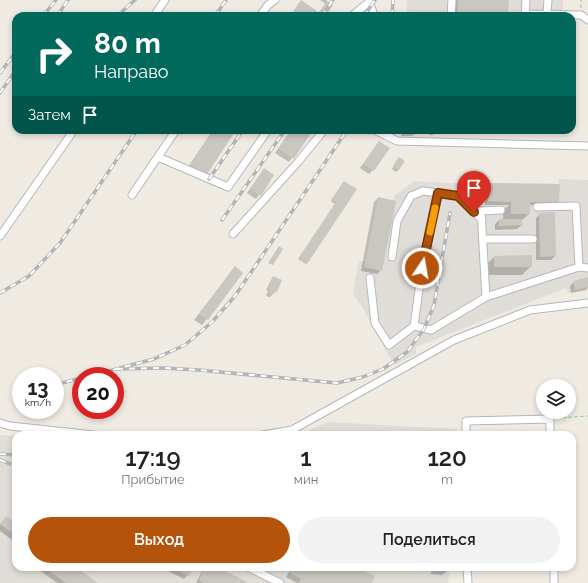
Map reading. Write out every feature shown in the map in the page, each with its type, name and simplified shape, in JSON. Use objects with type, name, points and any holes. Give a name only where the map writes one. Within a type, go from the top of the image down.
[{"type":"street","points":[[157,12],[165,0]]},
{"type":"street","points":[[263,12],[268,5],[275,0]]},
{"type":"street","points":[[451,12],[452,0]]},
{"type":"street","points":[[525,12],[526,0]]},
{"type":"street","points":[[547,12],[548,0]]},
{"type":"street","points":[[357,12],[369,1],[373,12]]},
{"type":"street","points":[[576,15],[581,15],[588,20]]},
{"type":"street","points":[[0,236],[71,134]]},
{"type":"street","points":[[132,195],[173,134]]},
{"type":"street","points":[[158,157],[228,187],[265,134]]},
{"type":"street","points":[[233,234],[298,162],[321,134]]},
{"type":"street","points":[[383,134],[397,141],[588,146]]},
{"type":"street","points":[[392,257],[397,221],[411,196],[423,190],[458,196],[482,220]]},
{"type":"street","points":[[370,278],[375,323],[389,346],[414,326],[422,268],[438,193]]},
{"type":"street","points":[[537,207],[576,206],[578,267]]},
{"type":"street","points":[[486,298],[481,211],[501,210]]},
{"type":"street","points":[[483,239],[533,239]]},
{"type":"street","points":[[414,326],[431,330],[486,298],[578,267],[588,268]]},
{"type":"street","points":[[286,431],[292,430],[454,340],[530,310],[588,303]]},
{"type":"street","points":[[466,431],[466,421],[550,419],[550,431]]},
{"type":"street","points":[[0,423],[10,426],[57,431]]},
{"type":"street","points":[[256,571],[280,583]]},
{"type":"street","points":[[467,571],[468,583]]},
{"type":"street","points":[[554,571],[554,583]]},
{"type":"path","points":[[581,0],[581,15]]},
{"type":"path","points":[[576,417],[588,416]]},
{"type":"shaded area","points":[[407,0],[563,0],[563,12],[406,12]]},
{"type":"shaded area","points":[[559,179],[588,180],[588,288],[568,293],[566,288],[416,347],[416,354],[394,365],[362,307],[354,296],[353,291],[359,261],[365,261],[378,197],[393,200],[395,195],[415,181],[488,185],[489,183],[559,184]]},
{"type":"shaded area","points":[[328,422],[457,429],[457,431],[307,431]]},
{"type":"shaded area","points":[[0,435],[12,436],[12,571],[450,571],[448,583],[0,583]]},
{"type":"building","points":[[301,0],[317,11],[316,12],[293,12]]},
{"type":"building","points":[[458,0],[509,0],[508,12],[457,12]]},
{"type":"building","points":[[327,1],[333,5],[329,12],[319,12]]},
{"type":"building","points":[[210,134],[233,134],[206,176],[190,165]]},
{"type":"building","points":[[288,134],[310,134],[294,159],[279,149]]},
{"type":"building","points":[[379,141],[390,148],[374,171],[363,164]]},
{"type":"building","points":[[399,157],[405,161],[399,170],[393,166]]},
{"type":"building","points":[[264,168],[274,175],[261,196],[250,189]]},
{"type":"building","points":[[344,181],[357,189],[307,264],[299,258],[336,202],[331,200]]},
{"type":"building","points":[[489,183],[560,184],[559,202],[530,202],[530,214],[511,214],[511,202],[488,201]]},
{"type":"building","points":[[378,197],[396,201],[382,271],[364,267]]},
{"type":"building","points":[[555,212],[556,256],[540,257],[539,213]]},
{"type":"building","points":[[499,219],[522,219],[523,225],[499,226]]},
{"type":"building","points":[[279,246],[283,249],[273,265],[268,263]]},
{"type":"building","points":[[532,255],[532,267],[494,267],[494,256]]},
{"type":"building","points":[[235,266],[243,273],[208,320],[199,314]]},
{"type":"building","points":[[273,276],[282,280],[277,292],[275,291],[273,295],[268,293],[270,289],[268,288]]},
{"type":"building","points":[[588,277],[588,287],[575,290],[573,281]]},
{"type":"building","points":[[6,516],[12,520],[12,533],[0,524]]},
{"type":"building","points":[[50,571],[82,571],[98,583],[66,583]]},
{"type":"building","points":[[179,571],[192,571],[189,576]]},
{"type":"building","points":[[203,571],[226,571],[249,583],[205,583],[199,580]]},
{"type":"building","points":[[291,571],[364,571],[375,576],[372,583],[298,583],[301,579],[290,573]]},
{"type":"railway","points":[[46,12],[56,0]]},
{"type":"railway","points":[[60,12],[68,0]]},
{"type":"railway","points":[[122,12],[135,0]]},
{"type":"railway","points":[[218,12],[226,0]]},
{"type":"railway","points":[[325,12],[333,0]]},
{"type":"railway","points":[[367,12],[375,0]]},
{"type":"railway","points":[[392,12],[393,0]]},
{"type":"railway","points":[[0,73],[12,57]]},
{"type":"railway","points":[[0,93],[12,76]]},
{"type":"railway","points":[[0,293],[29,276],[60,243],[134,134]]},
{"type":"railway","points":[[209,179],[240,134]]},
{"type":"railway","points":[[222,220],[282,134]]},
{"type":"railway","points":[[124,367],[154,359],[185,345],[212,322],[235,296],[344,134]]},
{"type":"railway","points":[[124,369],[163,368],[199,370],[337,383],[363,377],[383,369],[407,352],[424,329],[434,305],[450,213]]},
{"type":"railway","points":[[64,383],[72,380]]},
{"type":"railway","points":[[0,454],[12,455]]},
{"type":"railway","points":[[0,460],[12,464]]},
{"type":"slow traffic","points":[[430,232],[435,208]]},
{"type":"route","points":[[422,268],[438,193],[458,196],[474,212]]}]
